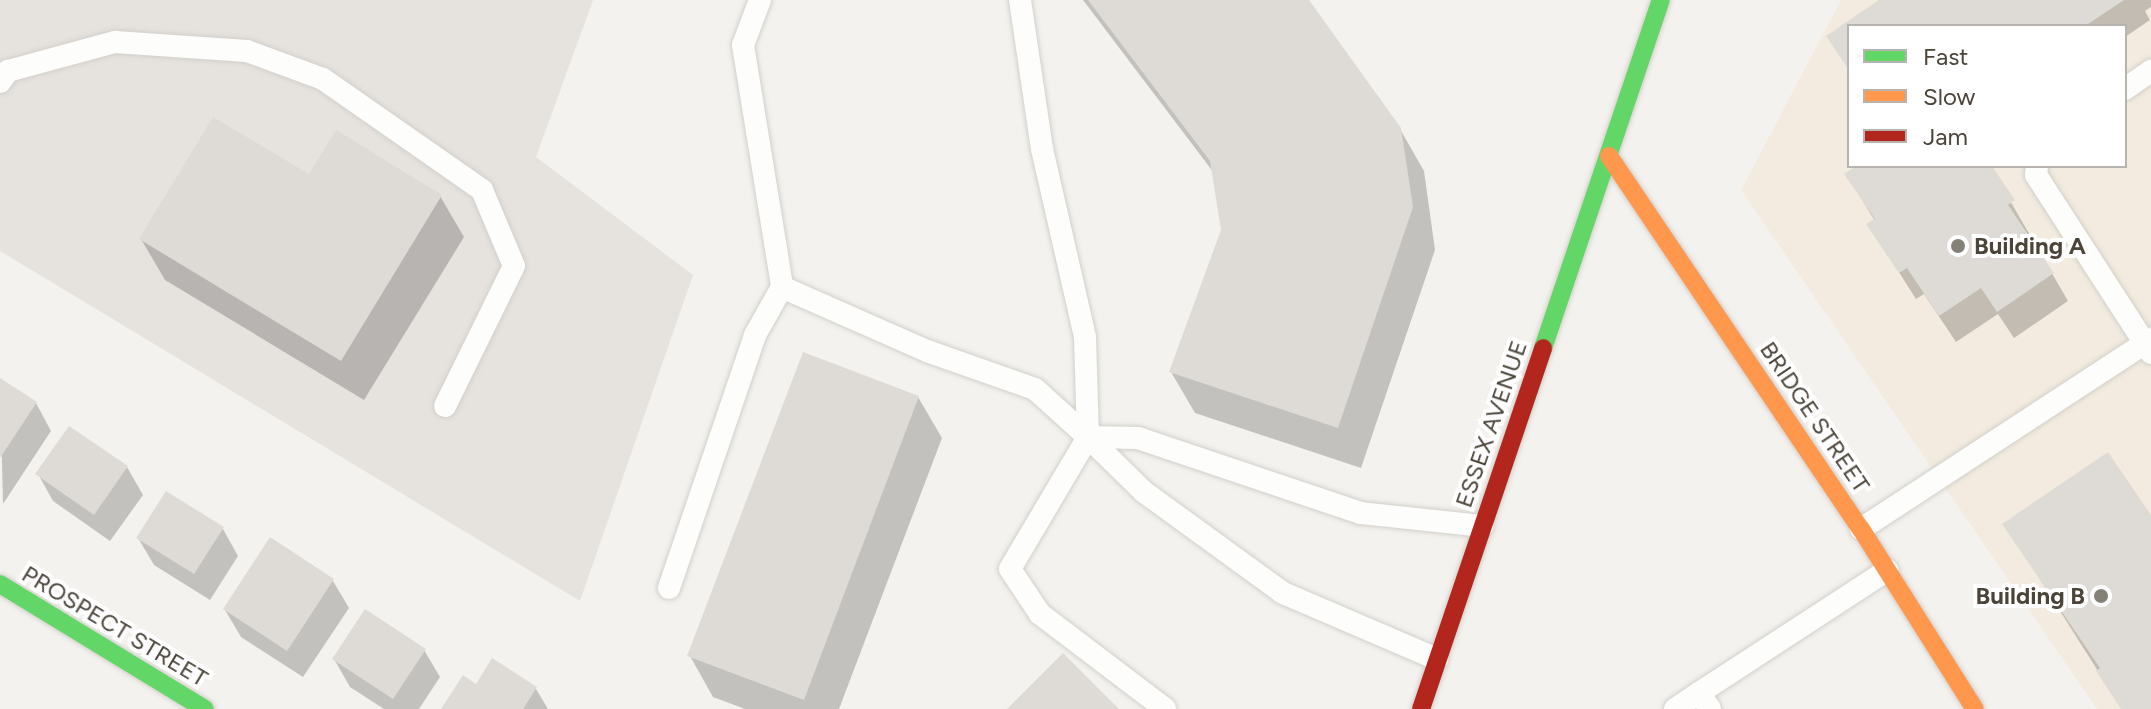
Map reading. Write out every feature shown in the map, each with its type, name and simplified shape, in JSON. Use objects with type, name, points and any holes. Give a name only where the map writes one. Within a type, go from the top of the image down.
[{"type":"street","name":"ESSEX AVENUE","points":[[1421,709],[1661,0]]},
{"type":"street","name":"BRIDGE STREET","points":[[1609,156],[1861,529],[1975,709]]},
{"type":"street","name":"PROSPECT STREET","points":[[0,584],[205,709]]},
{"type":"lane","points":[[669,588],[755,335],[782,287],[743,45],[760,0]]},
{"type":"lane","points":[[1020,0],[1042,149],[1085,337],[1088,437],[1010,569],[1040,614],[1165,709]]},
{"type":"lane","points":[[0,82],[8,71],[115,42],[247,51],[323,79],[482,190],[514,266],[445,406]]},
{"type":"lane","points":[[2127,88],[2151,71]]},
{"type":"lane","points":[[1861,529],[2149,345],[2036,175],[2037,168]]},
{"type":"lane","points":[[782,287],[927,351],[1035,389],[1144,492],[1283,593],[1437,659]]},
{"type":"lane","points":[[1088,437],[1138,438],[1361,513],[1482,526]]},
{"type":"lane","points":[[1675,709],[1705,701],[1888,570]]},
{"type":"shaded area","points":[[0,0],[593,0],[536,157],[693,275],[580,601],[0,251]]},
{"type":"shaded area","points":[[1841,0],[2151,0],[2151,709],[2097,709],[1741,190]]},
{"type":"building","points":[[1088,0],[1309,0],[1401,128],[1413,207],[1338,428],[1169,372],[1221,230],[1210,161]]},
{"type":"building","points":[[1879,0],[2124,0],[2088,24],[1847,24],[1847,67],[1826,36]]},
{"type":"building","points":[[213,117],[309,174],[336,130],[442,195],[341,361],[139,239]]},
{"type":"building","name":"Building A","points":[[1853,168],[1993,168],[2015,200],[2008,205],[2054,273],[1997,312],[1981,288],[1939,316],[1907,268],[1899,273],[1866,224],[1875,219],[1844,174]]},
{"type":"building","points":[[803,352],[919,396],[804,700],[687,656]]},
{"type":"building","points":[[0,378],[37,402],[0,458]]},
{"type":"building","points":[[69,426],[128,466],[94,515],[35,474]]},
{"type":"building","name":"Building B","points":[[2108,452],[2151,515],[2151,709],[2121,709],[2096,671],[2100,668],[2002,524]]},
{"type":"building","points":[[166,491],[224,527],[194,574],[136,538]]},
{"type":"building","points":[[270,537],[334,579],[287,651],[223,609]]},
{"type":"building","points":[[365,609],[426,649],[393,699],[332,659]]},
{"type":"building","points":[[1063,653],[1119,709],[1007,709]]},
{"type":"building","points":[[492,658],[537,687],[523,709],[441,709],[463,675],[476,684]]},
{"type":"traffic: fast","points":[[1543,348],[1661,0]]},
{"type":"traffic: fast","points":[[0,584],[205,709]]},
{"type":"traffic: slow","points":[[1609,156],[1861,529],[1975,709]]},
{"type":"traffic: jam","points":[[1421,709],[1543,348]]},
{"type":"place","name":"Building A","points":[[1958,246]]},
{"type":"place","name":"Building B","points":[[2101,596]]}]
